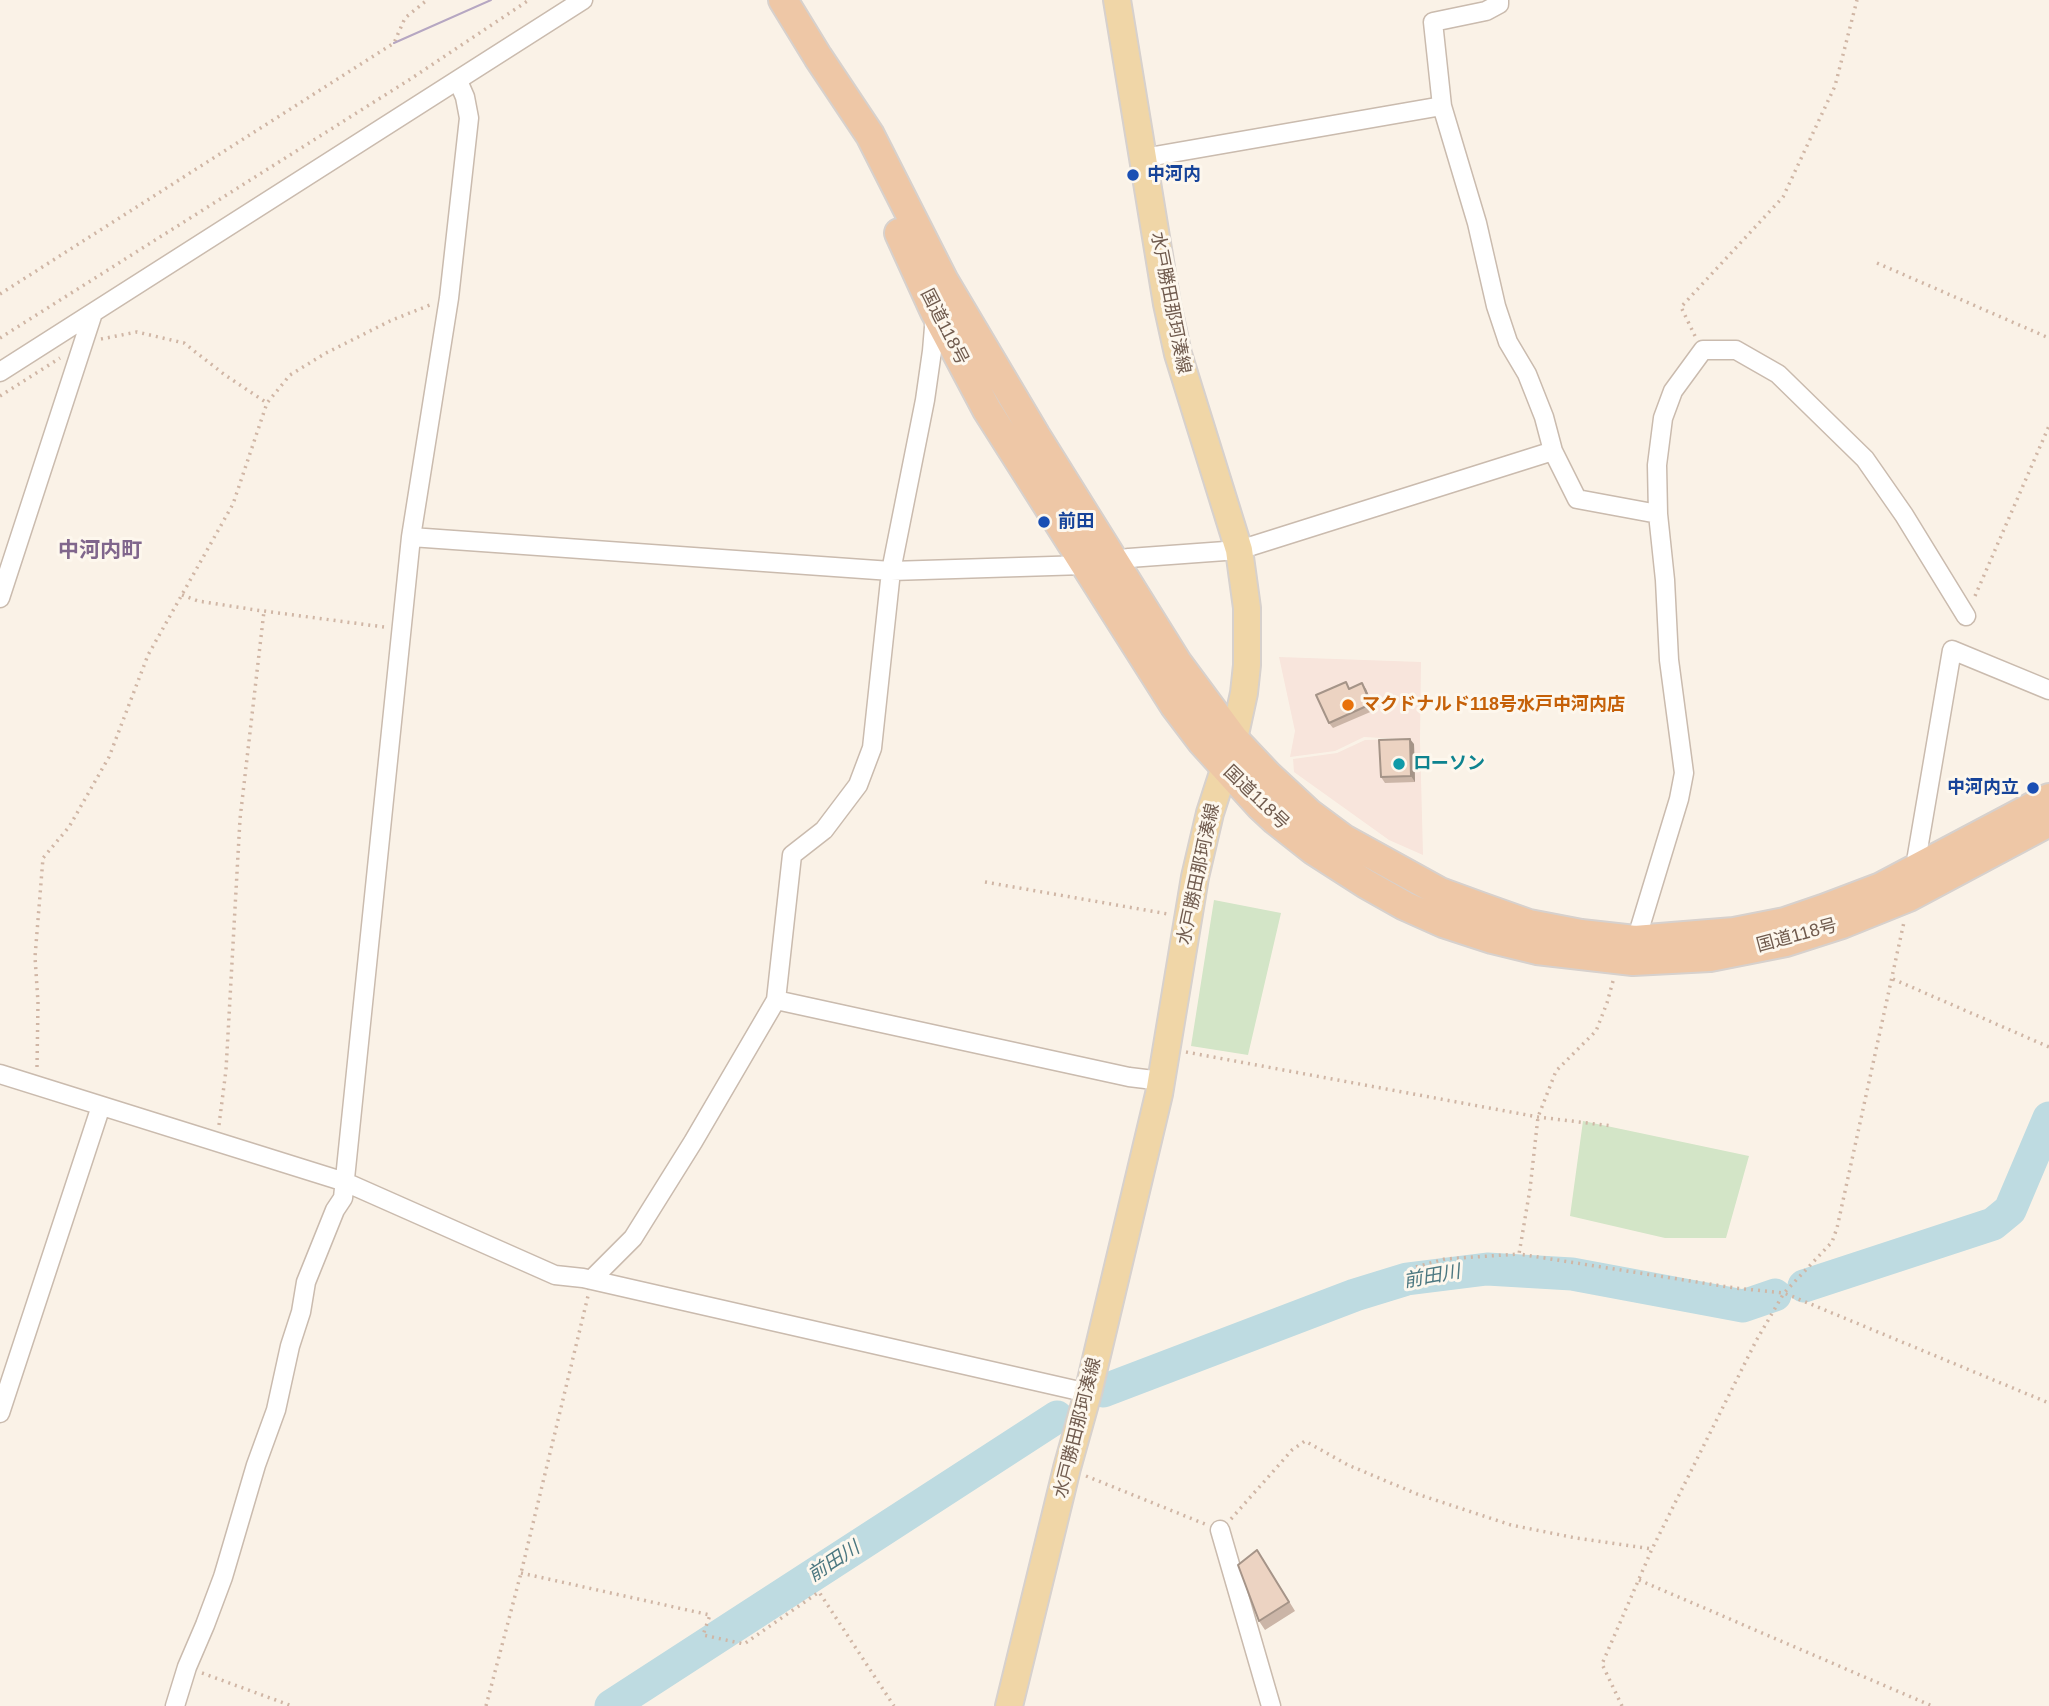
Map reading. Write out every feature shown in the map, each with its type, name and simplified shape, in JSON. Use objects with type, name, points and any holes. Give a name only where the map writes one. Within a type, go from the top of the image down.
[{"type":"highway","name":"国道118号","points":[[783,0],[870,135],[944,281],[1113,561],[1183,671],[1234,738],[1268,775],[1309,813],[1344,839],[1440,892],[1529,924],[1581,934],[1629,953],[1785,922],[1881,887],[2049,798]]},
{"type":"highway","name":"国道118号","points":[[818,57],[862,144],[935,312],[987,410],[1174,705],[1202,742],[1260,806],[1313,850],[1366,884],[1443,923],[1537,950],[1710,957],[1786,942],[1842,924],[1909,897],[2049,822]]},
{"type":"main road","name":"水戸勝田那珂湊線","points":[[1009,1706],[1088,1393],[1162,1081],[1187,918],[1204,835],[1234,738],[1244,693],[1248,645],[1247,608],[1239,550],[1178,354],[1167,304],[1116,0]]},
{"type":"street","points":[[0,372],[583,0]]},
{"type":"street","points":[[1499,0],[1499,4],[1486,11],[1433,22],[1442,106],[1477,223],[1496,306],[1508,342],[1527,374],[1540,406],[1553,451],[1577,499],[1658,514]]},
{"type":"street","points":[[175,1706],[187,1667],[223,1577],[256,1465],[276,1410],[306,1282],[335,1210],[343,1198],[411,537],[449,298],[468,118],[458,80]]},
{"type":"street","points":[[1143,158],[1442,106]]},
{"type":"street","points":[[592,1280],[633,1238],[776,1000],[792,855],[824,830],[858,785],[872,748],[891,571],[925,400],[935,312],[944,281]]},
{"type":"street","points":[[0,598],[93,313]]},
{"type":"street","points":[[1629,953],[1679,799],[1684,772],[1669,660],[1657,465],[1663,418],[1673,391],[1703,350],[1736,350],[1778,374],[1865,459],[1904,515],[1966,616]]},
{"type":"street","points":[[411,537],[891,571],[1084,565],[1239,550],[1553,451]]},
{"type":"street","points":[[1909,897],[1952,650],[2049,690]]},
{"type":"street","points":[[776,1000],[1129,1077],[1162,1081]]},
{"type":"street","points":[[0,1074],[345,1182],[555,1275],[592,1280],[1088,1393]]},
{"type":"street","points":[[0,1413],[101,1106]]},
{"type":"street","points":[[1220,1530],[1271,1706]]},
{"type":"path","points":[[0,294],[394,43],[405,18],[427,0]]},
{"type":"path","points":[[0,338],[401,85],[529,0]]},
{"type":"path","points":[[1703,350],[1681,307],[1783,197],[1835,86],[1857,0]]},
{"type":"path","points":[[1877,263],[2049,338]]},
{"type":"path","points":[[37,1086],[38,1002],[35,957],[43,858],[69,827],[109,757],[148,655],[233,505],[267,403],[290,375],[326,354],[392,320],[449,298]]},
{"type":"path","points":[[0,396],[83,344],[137,332],[184,343],[267,403]]},
{"type":"path","points":[[1966,616],[2049,426]]},
{"type":"path","points":[[182,594],[198,600],[264,611],[402,629]]},
{"type":"path","points":[[217,1142],[226,1070],[240,819],[264,611]]},
{"type":"path","points":[[985,882],[1187,918]]},
{"type":"path","points":[[1622,1706],[1602,1664],[1651,1549],[1756,1341],[1784,1293],[1832,1242],[1837,1228],[1909,897]]},
{"type":"path","points":[[1519,1254],[1538,1117],[1556,1070],[1597,1031],[1629,953]]},
{"type":"path","points":[[1893,979],[2049,1047]]},
{"type":"path","points":[[1167,1048],[1538,1117],[1612,1126]]},
{"type":"path","points":[[1416,1267],[1445,1259],[1519,1254],[1735,1288],[1784,1293],[2049,1403]]},
{"type":"path","points":[[486,1706],[592,1280]]},
{"type":"path","points":[[1067,1468],[1220,1530],[1292,1450],[1305,1441],[1348,1465],[1417,1494],[1511,1525],[1651,1549]]},
{"type":"path","points":[[521,1573],[710,1615],[703,1634],[744,1644],[819,1592],[894,1706]]},
{"type":"path","points":[[1639,1580],[1933,1706]]},
{"type":"path","points":[[187,1667],[292,1706]]},
{"type":"shaded area","points":[[1279,657],[1421,662],[1423,855],[1389,840],[1294,772],[1293,759],[1337,753],[1365,740],[1400,739],[1364,737],[1335,751],[1290,757],[1295,731]]},
{"type":"green space","points":[[1214,900],[1281,913],[1248,1055],[1191,1046]]},
{"type":"green space","points":[[1583,1121],[1749,1156],[1726,1238],[1665,1238],[1570,1216]]},
{"type":"building","name":"マクドナルド118号水戸中河内店","points":[[1346,682],[1349,689],[1362,683],[1371,704],[1329,723],[1316,695]]},
{"type":"building","name":"ローソン","points":[[1410,739],[1411,776],[1381,777],[1379,740]]},
{"type":"building","points":[[1257,1550],[1289,1602],[1259,1621],[1238,1565]]},
{"type":"waterway","name":"前田川","points":[[1804,1286],[1993,1224],[2010,1210],[2049,1118]]},
{"type":"waterway","name":"前田川","points":[[1103,1391],[1355,1295],[1407,1279],[1487,1269],[1572,1274],[1743,1306],[1775,1295]]},
{"type":"waterway","name":"前田川","points":[[611,1706],[1057,1417]]},
{"type":"tram line","points":[[394,43],[491,0]]},
{"type":"place","name":"中河内","points":[[1133,175]]},
{"type":"place","name":"前田","points":[[1044,522]]},
{"type":"place","name":"マクドナルド118号水戸中河内店","points":[[1348,705]]},
{"type":"place","name":"ローソン","points":[[1399,764]]},
{"type":"place","name":"中河内立","points":[[2033,788]]},
{"type":"district","name":"中河内町","points":[[100,551]]}]
